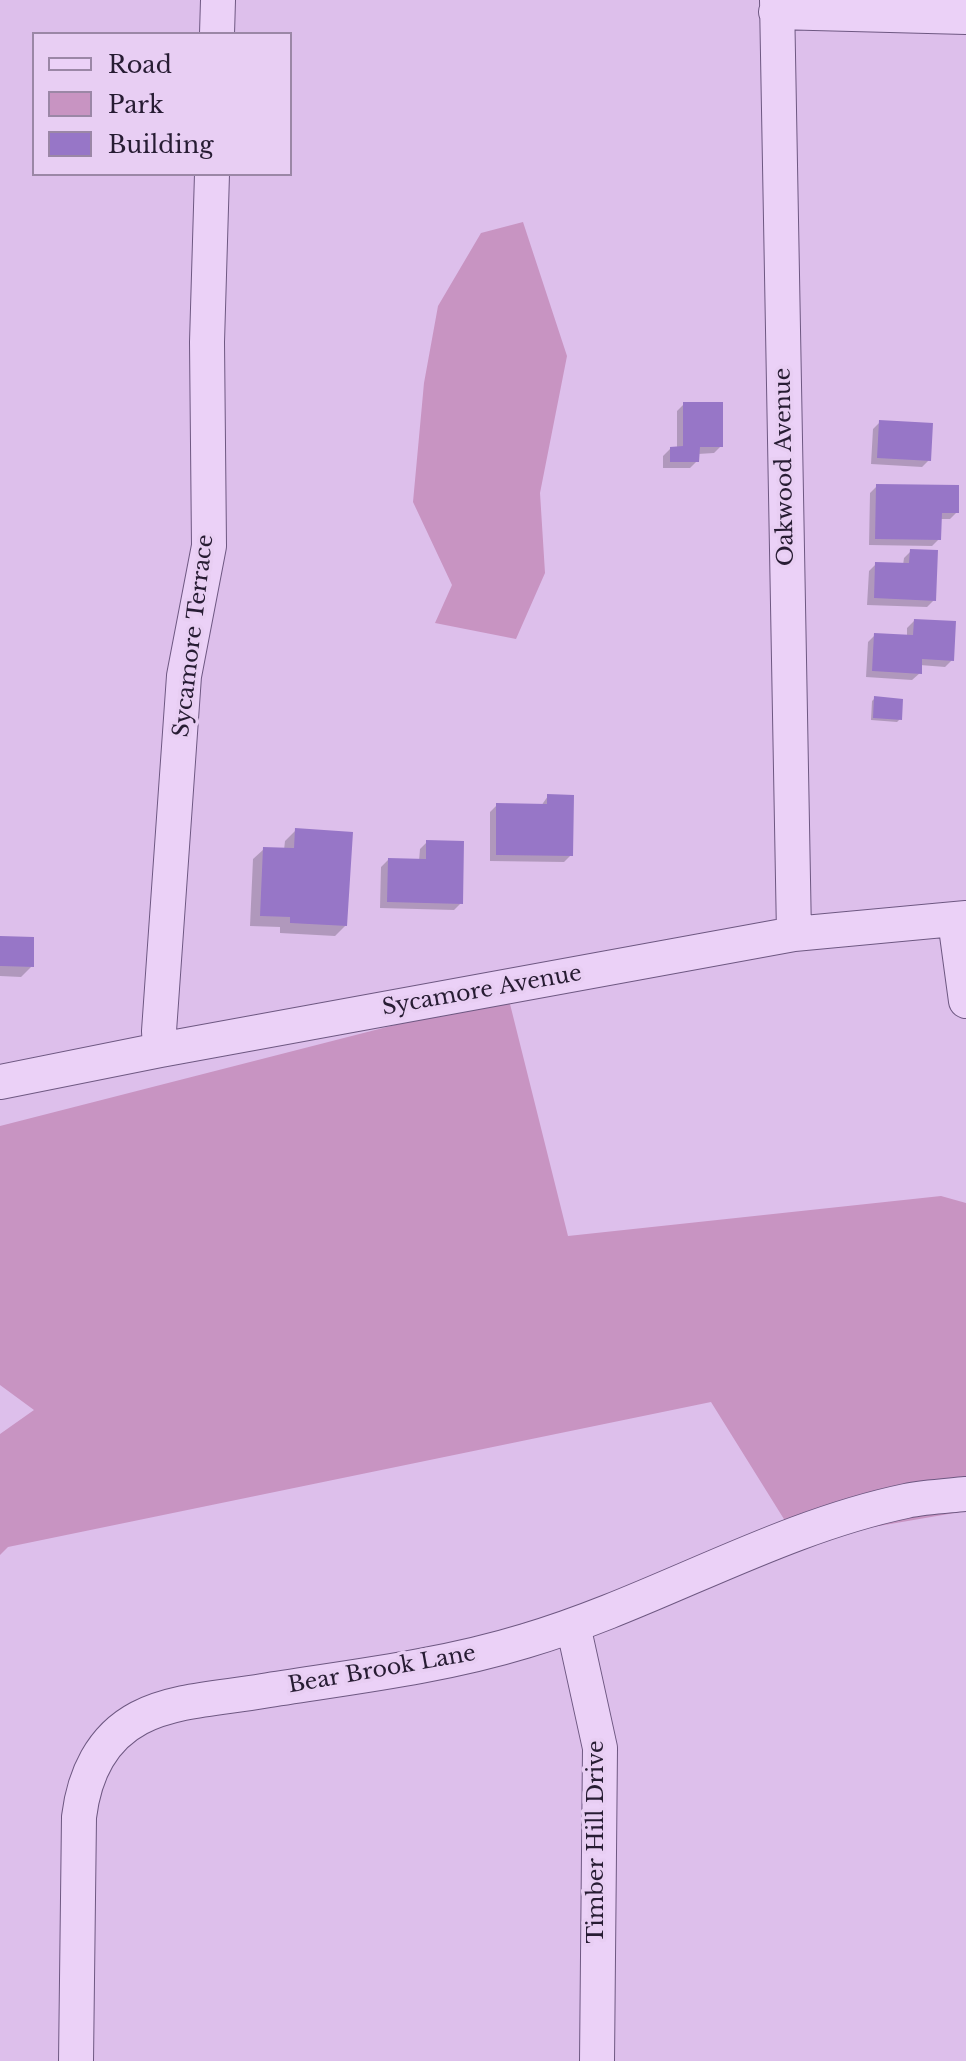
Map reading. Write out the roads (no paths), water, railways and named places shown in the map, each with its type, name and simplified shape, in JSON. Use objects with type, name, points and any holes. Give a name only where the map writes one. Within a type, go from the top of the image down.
[{"type":"street","points":[[217,32],[218,0]]},
{"type":"street","points":[[776,6],[966,17]]},
{"type":"street","name":"Oakwood Avenue","points":[[776,6],[794,934]]},
{"type":"street","name":"Sycamore Terrace","points":[[160,1050],[184,676],[209,546],[207,342],[212,176]]},
{"type":"street","points":[[960,919],[966,1001]]},
{"type":"street","name":"Sycamore Avenue","points":[[0,1082],[794,934],[960,919]]},
{"type":"street","name":"Bear Brook Lane","points":[[76,2061],[79,1817],[82,1793],[96,1759],[120,1732],[140,1718],[179,1705],[421,1666],[524,1642],[826,1524],[906,1501],[966,1494]]},
{"type":"street","name":"Timber Hill Drive","points":[[573,1625],[600,1748],[597,2061]]}]
